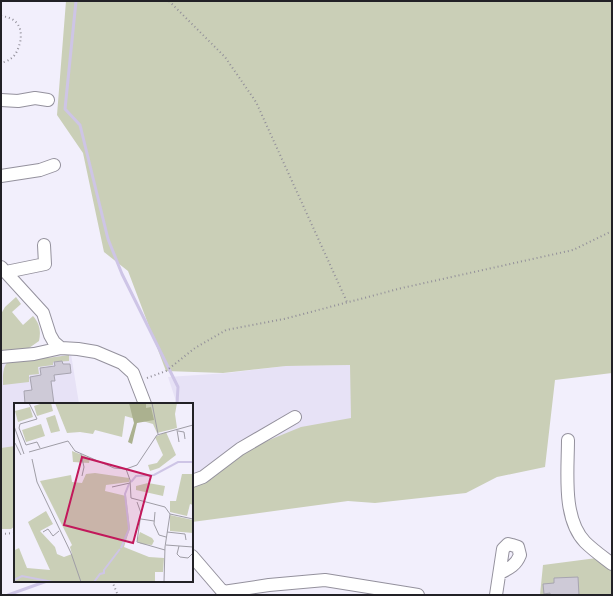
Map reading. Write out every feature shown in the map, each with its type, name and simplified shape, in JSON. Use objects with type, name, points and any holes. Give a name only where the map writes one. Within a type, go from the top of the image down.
[{"type":"street","points":[[1,100],[18,101],[35,98],[48,100]]},
{"type":"street","points":[[1,176],[40,170],[54,165]]},
{"type":"street","points":[[3,269],[45,264],[44,245]]},
{"type":"street","points":[[3,269],[43,313],[50,335],[54,342],[61,348]]},
{"type":"street","points":[[1,357],[34,354],[61,348],[96,352],[122,363],[133,373],[145,403]]},
{"type":"street","points":[[193,481],[203,477],[240,449],[295,417]]},
{"type":"street","points":[[568,440],[568,489],[572,519],[585,542],[612,564]]},
{"type":"street","points":[[193,557],[221,593],[269,585],[325,580],[418,595]]},
{"type":"street","points":[[496,595],[500,573]]},
{"type":"path","points":[[169,1],[225,58],[256,102],[347,302]]},
{"type":"path","points":[[1,16],[14,20],[20,28],[21,35],[18,51],[11,59],[1,63]]},
{"type":"path","points":[[137,382],[166,371],[195,348],[226,330],[284,319],[410,286],[573,250],[612,231]]},
{"type":"path","points":[[1,534],[14,533]]},
{"type":"path","points":[[112,582],[117,595]]},
{"type":"shaded area","points":[[71,354],[79,403],[14,403],[14,527],[11,529],[1,529],[1,362]]},
{"type":"shaded area","points":[[350,365],[357,417],[193,484],[193,403],[177,403],[168,377],[228,373],[286,366]]},
{"type":"green space","points":[[66,1],[612,1],[612,373],[555,380],[545,467],[497,477],[466,493],[375,503],[348,501],[193,522],[193,483],[250,448],[301,427],[351,418],[350,365],[286,366],[223,373],[166,371],[128,271],[104,252],[83,153],[57,115]]},
{"type":"green space","points":[[16,297],[21,304],[12,312],[23,325],[33,316],[39,328],[39,341],[29,348],[1,353],[1,314],[5,307]]},
{"type":"green space","points":[[69,355],[69,361],[53,362],[53,365],[38,367],[39,374],[29,375],[29,382],[3,385],[5,366],[13,359],[47,358]]},
{"type":"green space","points":[[14,446],[14,527],[11,529],[1,529],[1,448]]},
{"type":"green space","points":[[612,556],[612,595],[540,595],[543,565]]},
{"type":"building","points":[[62,361],[63,364],[70,364],[71,373],[54,375],[55,381],[51,381],[54,403],[25,403],[24,391],[32,390],[30,377],[41,375],[40,368],[55,366],[54,362]]},
{"type":"building","points":[[578,577],[579,595],[544,594],[543,584],[554,583],[554,578]]},
{"type":"waterway","points":[[76,1],[65,109],[80,125],[108,239],[122,274],[178,387],[177,403]]},
{"type":"waterway","points":[[8,595],[44,582]]}]
